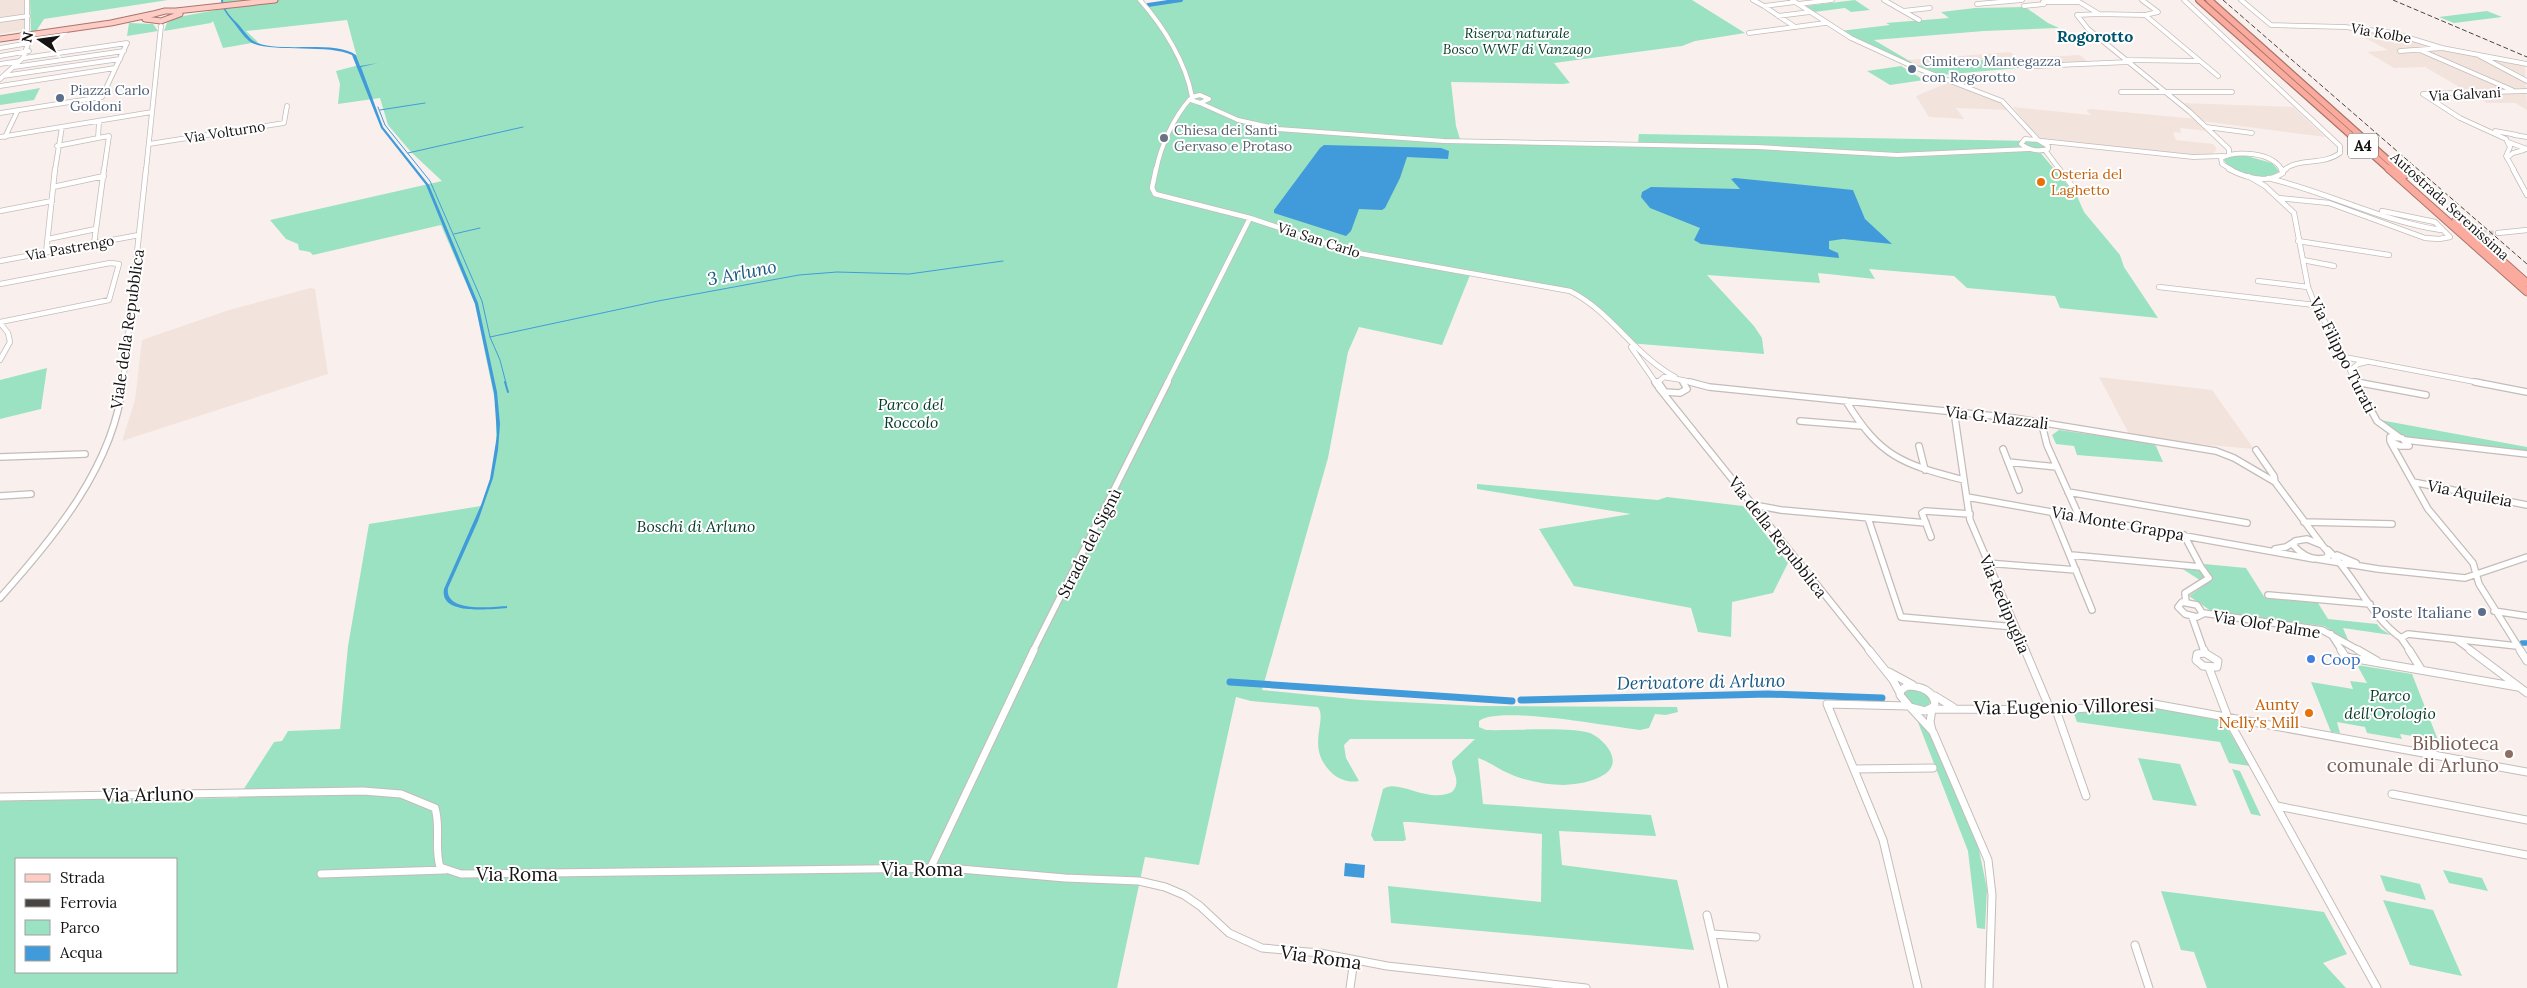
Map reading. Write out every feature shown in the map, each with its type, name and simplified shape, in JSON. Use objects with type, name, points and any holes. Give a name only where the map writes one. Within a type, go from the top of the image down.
[{"type":"highway","name":"Autostrada Serenissima","points":[[2199,0],[2527,292]]},
{"type":"highway","name":"Autostrada Serenissima","points":[[2209,0],[2527,283]]},
{"type":"main road","points":[[0,40],[153,14],[220,8],[275,0]]},
{"type":"main road","points":[[40,34],[172,19],[210,9]]},
{"type":"main road","points":[[172,19],[180,14],[176,11]]},
{"type":"main road","points":[[150,21],[146,18],[153,14]]},
{"type":"street","points":[[16,38],[27,30],[27,0]]},
{"type":"street","points":[[1140,0],[1180,61],[1191,89],[1191,98]]},
{"type":"street","points":[[1753,0],[1795,27]]},
{"type":"street","points":[[1764,6],[1832,0]]},
{"type":"street","points":[[1884,0],[1919,20]]},
{"type":"street","points":[[1978,4],[2022,0]]},
{"type":"street","points":[[2142,0],[2158,12],[2145,15],[2077,15],[2102,41],[2165,91],[2206,127],[2230,151],[2228,154]]},
{"type":"street","points":[[2184,0],[2338,142],[2340,153],[2328,161],[2298,164],[2272,161],[2225,145]]},
{"type":"street","name":"Via Kolbe","points":[[2241,0],[2271,25],[2349,27],[2389,32],[2442,48],[2527,64]]},
{"type":"street","points":[[2024,6],[2044,4],[2042,1],[2077,1],[2099,14]]},
{"type":"street","points":[[1795,2],[1825,23],[1857,41],[1914,67],[2002,101],[2040,141],[2048,146]]},
{"type":"street","points":[[1903,11],[1930,8]]},
{"type":"street","points":[[1778,16],[1810,12]]},
{"type":"street","points":[[2145,15],[2218,76]]},
{"type":"street","points":[[0,20],[28,16]]},
{"type":"street","points":[[150,21],[161,26],[172,19]]},
{"type":"street","points":[[1749,33],[1825,23]]},
{"type":"street","name":"Viale della Repubblica","points":[[0,598],[58,527],[94,469],[110,434],[122,392],[161,26]]},
{"type":"street","points":[[27,30],[29,33],[40,34]]},
{"type":"street","points":[[0,48],[29,42],[40,34]]},
{"type":"street","points":[[16,38],[29,42]]},
{"type":"street","points":[[3,76],[23,59],[29,51],[29,42]]},
{"type":"street","points":[[0,64],[126,42],[124,51],[102,97],[0,113]]},
{"type":"street","points":[[2400,51],[2422,51],[2442,48]]},
{"type":"street","points":[[0,56],[29,51]]},
{"type":"street","points":[[14,67],[124,51]]},
{"type":"street","points":[[2422,51],[2514,91]]},
{"type":"street","points":[[2477,54],[2527,80]]},
{"type":"street","points":[[3,76],[120,59]]},
{"type":"street","points":[[2035,66],[2128,61],[2200,61]]},
{"type":"street","points":[[0,86],[115,68]]},
{"type":"street","points":[[1191,89],[1209,98],[1207,104],[1213,109]]},
{"type":"street","points":[[2121,92],[2232,92]]},
{"type":"street","name":"Via Galvani","points":[[2526,92],[2423,94],[2426,98],[2467,121],[2527,149]]},
{"type":"street","points":[[1191,98],[1203,95]]},
{"type":"street","points":[[1191,98],[1238,120],[1278,129],[1480,143],[1757,147],[1897,155],[1964,154],[2008,149],[2029,149],[2047,156]]},
{"type":"street","name":"Via San Carlo","points":[[1191,98],[1183,106],[1158,160],[1152,192],[1168,199],[1250,218],[1352,252],[1570,291],[1592,303],[1652,364],[1682,380]]},
{"type":"street","points":[[1183,106],[1208,100]]},
{"type":"street","name":"Via Volturno","points":[[149,144],[284,123],[286,106]]},
{"type":"street","points":[[2,137],[18,110]]},
{"type":"street","points":[[2,137],[152,112]]},
{"type":"street","name":"Via Galvani","points":[[2467,121],[2488,129],[2527,136]]},
{"type":"street","points":[[98,138],[99,122]]},
{"type":"street","points":[[2206,127],[2252,133]]},
{"type":"street","points":[[46,253],[57,146],[62,128]]},
{"type":"street","points":[[2028,139],[2030,131]]},
{"type":"street","points":[[2518,135],[2508,136],[2506,140],[2510,147],[2507,158],[2527,195]]},
{"type":"street","points":[[57,146],[109,136],[94,244]]},
{"type":"street","points":[[2008,149],[2021,144],[2022,140],[2028,139],[2193,157],[2222,164],[2248,176],[2266,178],[2312,191],[2393,221],[2441,230]]},
{"type":"street","points":[[2038,151],[2048,149],[2048,146],[2056,143]]},
{"type":"street","points":[[2021,144],[2029,149]]},
{"type":"street","points":[[2507,158],[2517,151],[2527,149]]},
{"type":"street","points":[[2045,150],[2047,156],[2073,188]]},
{"type":"street","points":[[2193,157],[2248,154]]},
{"type":"street","points":[[2222,164],[2223,156]]},
{"type":"street","points":[[2272,161],[2282,173],[2312,191]]},
{"type":"street","points":[[2265,186],[2261,180],[2282,173],[2286,168],[2298,164]]},
{"type":"street","points":[[53,187],[104,176]]},
{"type":"street","name":"Via Filippo Turati","points":[[2248,176],[2265,186],[2294,213],[2308,286],[2315,305],[2378,422],[2405,440],[2425,444]]},
{"type":"street","points":[[2279,198],[2328,203],[2402,231],[2436,238],[2450,236],[2435,222],[2382,211]]},
{"type":"street","points":[[0,211],[52,201]]},
{"type":"street","name":"Strada del Signù","points":[[930,868],[1034,652],[1250,218]]},
{"type":"street","points":[[48,239],[96,229]]},
{"type":"street","points":[[2498,233],[2527,230]]},
{"type":"street","name":"Via Pastrengo","points":[[0,261],[139,235]]},
{"type":"street","points":[[2298,241],[2389,255]]},
{"type":"street","points":[[2303,260],[2334,266]]},
{"type":"street","points":[[0,284],[110,263],[119,264],[109,300],[0,323]]},
{"type":"street","points":[[2258,281],[2308,286]]},
{"type":"street","points":[[2159,287],[2315,305]]},
{"type":"street","points":[[0,323],[10,334],[10,347],[0,360]]},
{"type":"street","name":"Via San Carlo","points":[[1622,335],[1658,387]]},
{"type":"street","points":[[0,349],[10,347]]},
{"type":"street","points":[[2344,357],[2527,392]]},
{"type":"street","points":[[2351,370],[2358,364],[2374,362]]},
{"type":"street","points":[[1675,377],[1661,378],[1657,381],[1658,387],[1669,393],[1683,392]]},
{"type":"street","points":[[1676,408],[1675,400],[1687,386],[1682,380]]},
{"type":"street","name":"Via G. Mazzali","points":[[1682,380],[1709,387],[2042,421],[2216,451],[2234,458],[2275,482]]},
{"type":"street","points":[[2356,382],[2426,395]]},
{"type":"street","name":"Via della Repubblica","points":[[1658,387],[1880,666],[1909,707],[1933,732]]},
{"type":"street","name":"Via G. Mazzali","points":[[1683,392],[1709,387]]},
{"type":"street","points":[[1846,400],[1874,442],[1890,456],[1925,470],[1964,480]]},
{"type":"street","name":"Via Redipuglia","points":[[1954,411],[1970,514],[1987,562],[2015,628],[2053,709],[2086,796]]},
{"type":"street","points":[[1800,421],[1862,426]]},
{"type":"street","points":[[2042,421],[2047,445],[2080,516]]},
{"type":"street","points":[[2378,422],[2390,440],[2396,456],[2404,466],[2431,513],[2470,558],[2478,575],[2479,584],[2494,611],[2527,661]]},
{"type":"street","points":[[2390,440],[2399,437]]},
{"type":"street","points":[[2390,440],[2407,447]]},
{"type":"street","points":[[2405,440],[2409,444],[2407,447]]},
{"type":"street","points":[[2404,466],[2401,454],[2402,448],[2425,444],[2527,454]]},
{"type":"street","points":[[1919,446],[1925,470]]},
{"type":"street","points":[[2003,450],[2018,490]]},
{"type":"street","points":[[2256,450],[2274,476],[2275,482],[2304,522],[2325,548],[2342,563],[2386,629],[2401,638],[2421,669]]},
{"type":"street","points":[[0,457],[85,454]]},
{"type":"street","points":[[2008,462],[2057,467]]},
{"type":"street","name":"Via Aquileia","points":[[2413,482],[2527,505]]},
{"type":"street","points":[[2068,492],[2247,523]]},
{"type":"street","points":[[0,496],[31,494]]},
{"type":"street","name":"Via Monte Grappa","points":[[1967,497],[2316,559],[2465,578],[2527,557]]},
{"type":"street","points":[[1752,504],[1781,510],[1926,523]]},
{"type":"street","points":[[1762,517],[1765,512],[1781,510]]},
{"type":"street","points":[[1931,537],[1922,513],[1925,511],[1970,514]]},
{"type":"street","points":[[2052,512],[2092,610]]},
{"type":"street","points":[[1868,518],[1901,617],[2015,628]]},
{"type":"street","points":[[2304,522],[2392,524]]},
{"type":"street","points":[[2304,522],[2305,532],[2295,541],[2294,546],[2300,553],[2316,559],[2328,557],[2325,548]]},
{"type":"street","points":[[2184,535],[2209,578],[2185,593],[2186,602],[2197,606],[2203,613],[2200,617],[2192,617]]},
{"type":"street","name":"Via Monte Grappa","points":[[2268,549],[2282,548],[2295,541],[2307,539],[2368,567]]},
{"type":"street","points":[[2071,555],[2201,567]]},
{"type":"street","points":[[1987,562],[2076,570]]},
{"type":"street","points":[[2268,595],[2370,604]]},
{"type":"street","name":"Via Olof Palme","points":[[2186,602],[2180,603],[2178,607],[2184,614],[2192,617],[2206,653],[2213,656],[2219,664],[2217,667],[2209,668]]},
{"type":"street","points":[[2494,611],[2527,616]]},
{"type":"street","name":"Via Olof Palme","points":[[2203,613],[2312,628],[2331,634],[2382,662]]},
{"type":"street","name":"Via Olof Palme","points":[[2331,634],[2348,658],[2382,662],[2518,687]]},
{"type":"street","points":[[2401,638],[2408,634],[2517,646]]},
{"type":"street","points":[[2456,639],[2527,693]]},
{"type":"street","points":[[2206,653],[2199,653],[2195,658],[2199,664],[2209,668],[2227,717],[2377,988]]},
{"type":"street","name":"Via della Repubblica","points":[[1880,666],[1898,678],[1920,687]]},
{"type":"street","points":[[1887,704],[1907,686],[1920,687]]},
{"type":"street","name":"Via Eugenio Villoresi","points":[[1920,687],[1954,708]]},
{"type":"street","points":[[1930,693],[1936,703],[1930,722],[1933,732],[1982,842],[1990,869],[1992,895],[1989,988]]},
{"type":"street","points":[[1909,707],[1887,704],[1827,704],[1883,840],[1918,988]]},
{"type":"street","name":"Via Eugenio Villoresi","points":[[1909,707],[1920,711],[1954,708],[2053,709],[2154,704],[2527,772]]},
{"type":"street","points":[[1854,769],[1933,768]]},
{"type":"street","name":"Via Arluno","points":[[0,797],[338,790],[379,792],[426,802],[435,808],[440,819],[436,858],[440,867],[447,870]]},
{"type":"street","points":[[2392,794],[2527,820]]},
{"type":"street","points":[[2277,806],[2527,855]]},
{"type":"street","name":"Via Roma","points":[[321,874],[447,870],[461,874],[559,874],[930,868],[1152,883],[1189,899],[1229,933],[1254,945],[1272,949],[1320,953],[1354,960],[1586,988]]},
{"type":"street","points":[[1707,915],[1724,988]]},
{"type":"street","points":[[1712,934],[1756,937]]},
{"type":"street","points":[[2135,945],[2150,988]]},
{"type":"street","points":[[1350,988],[1354,960]]},
{"type":"shaded area","points":[[0,0],[24,0],[24,30],[0,34]]},
{"type":"shaded area","points":[[2346,28],[2399,34],[2434,45],[2477,53],[2492,60],[2525,66],[2527,110],[2515,103],[2487,103],[2425,67],[2394,68],[2367,52],[2388,50]]},
{"type":"shaded area","points":[[2010,52],[2017,57],[1915,66],[1908,60]]},
{"type":"shaded area","points":[[2079,55],[2090,63],[2032,65],[2022,58]]},
{"type":"shaded area","points":[[1950,82],[1993,97],[2008,110],[1956,108],[1964,119],[1929,117],[1916,96]]},
{"type":"shaded area","points":[[2180,103],[2293,107],[2325,137],[2201,121]]},
{"type":"shaded area","points":[[2013,107],[2091,115],[2086,110],[2092,109],[2197,119],[2208,131],[2180,128],[2181,133],[2173,132],[2176,140],[2213,144],[2217,149],[2212,154],[2192,155],[2040,139]]},
{"type":"shaded area","points":[[310,288],[315,289],[328,374],[122,441],[135,400],[142,340],[229,310]]},
{"type":"shaded area","points":[[2099,377],[2212,390],[2254,449],[2197,444],[2129,434]]},
{"type":"green space","points":[[30,0],[168,0],[44,19],[35,33],[31,33]]},
{"type":"green space","name":"Parco del Roccolo","points":[[221,0],[1141,0],[1147,6],[1150,6],[1149,4],[1175,0],[1692,0],[1745,33],[1695,41],[1682,46],[1554,63],[1570,83],[1451,82],[1456,126],[1460,139],[1638,143],[1639,134],[2036,141],[2046,146],[2044,149],[2038,150],[2077,196],[2084,212],[2120,255],[2124,267],[2158,318],[2060,308],[2055,296],[1967,288],[1954,276],[1869,269],[1875,279],[1818,273],[1820,283],[1707,275],[1754,326],[1762,338],[1764,354],[1628,343],[1584,298],[1567,291],[1470,275],[1442,345],[1359,327],[1348,352],[1328,458],[1262,690],[1361,700],[1480,706],[1677,707],[1678,712],[1666,715],[1655,714],[1649,728],[1640,730],[1531,716],[1509,715],[1491,717],[1479,721],[1479,727],[1486,730],[1540,729],[1590,733],[1606,745],[1610,751],[1613,763],[1605,774],[1585,782],[1564,785],[1536,782],[1515,776],[1478,758],[1483,804],[1651,815],[1656,836],[1559,831],[1562,865],[1677,880],[1694,950],[1391,923],[1388,886],[1541,902],[1542,834],[1403,822],[1406,840],[1374,841],[1371,835],[1383,789],[1389,786],[1433,795],[1452,792],[1456,781],[1452,761],[1475,739],[1350,739],[1344,745],[1346,758],[1359,781],[1349,781],[1333,774],[1324,764],[1320,755],[1318,736],[1320,713],[1318,707],[1251,701],[1236,697],[1199,865],[1145,857],[1117,988],[0,988],[0,800],[238,798],[274,742],[282,741],[288,731],[340,729],[348,646],[369,524],[481,506],[490,479],[496,450],[496,406],[475,304],[441,225],[313,255],[310,252],[299,250],[298,244],[286,239],[270,220],[442,181],[411,152],[388,125],[380,98],[338,104],[340,84],[336,71],[359,65],[347,20],[246,31],[258,42],[223,48],[213,21],[211,23],[164,31],[167,23],[178,17],[222,9]]},
{"type":"green space","points":[[1855,0],[1870,10],[1851,12],[1845,8],[1814,12],[1806,6]]},
{"type":"green space","points":[[2025,7],[2048,23],[2059,28],[1984,31],[1874,40],[1913,63],[1909,63],[1840,31],[1890,25],[1886,23],[1949,18],[1941,12],[1975,8]]},
{"type":"green space","points":[[2487,11],[2502,17],[2454,23],[2439,17]]},
{"type":"green space","points":[[129,23],[153,24],[158,31],[127,36]]},
{"type":"green space","points":[[2017,57],[2029,67],[1941,75],[1915,66]]},
{"type":"green space","points":[[1901,66],[1924,80],[1890,85],[1867,71]]},
{"type":"green space","points":[[40,88],[34,100],[0,105],[0,95]]},
{"type":"green space","points":[[2243,155],[2272,163],[2279,171],[2267,177],[2250,176],[2234,169],[2224,160],[2227,157]]},
{"type":"green space","points":[[47,368],[41,409],[0,419],[0,380]]},
{"type":"green space","points":[[2380,420],[2527,447],[2527,453],[2405,438]]},
{"type":"green space","points":[[2059,430],[2152,443],[2156,446],[2163,462],[2077,455],[2074,446],[2056,444],[2052,435]]},
{"type":"green space","points":[[1477,484],[1658,500],[1667,497],[1743,506],[1788,563],[1773,593],[1732,602],[1731,637],[1698,632],[1691,608],[1574,586],[1539,529],[1631,514],[1477,489]]},
{"type":"green space","points":[[2204,564],[2246,568],[2265,598],[2318,603],[2328,619],[2377,624],[2391,635],[2343,628],[2349,642],[2324,626],[2214,613],[2189,596],[2206,584],[2181,568],[2207,570]]},
{"type":"green space","name":"Parco dell'Orologio","points":[[2357,665],[2412,674],[2438,740],[2400,734],[2402,739],[2367,733],[2365,727],[2337,722],[2340,733],[2331,732],[2311,682],[2353,689],[2350,681],[2367,683]]},
{"type":"green space","points":[[1913,688],[1926,693],[1931,700],[1929,705],[1924,707],[1911,704],[1904,693]]},
{"type":"green space","points":[[2153,706],[2223,721],[2250,766],[2229,763],[2220,742],[2077,722],[2073,711]]},
{"type":"green space","points":[[1914,712],[1929,732],[1978,845],[1987,889],[1985,929],[1977,928],[1968,851]]},
{"type":"green space","points":[[2138,758],[2180,764],[2197,806],[2153,800]]},
{"type":"green space","points":[[2232,769],[2240,771],[2261,816],[2251,814]]},
{"type":"green space","points":[[2443,870],[2482,878],[2488,891],[2449,883]]},
{"type":"green space","points":[[2380,875],[2420,884],[2426,900],[2386,891]]},
{"type":"green space","points":[[2161,891],[2324,912],[2347,954],[2323,963],[2346,988],[2207,988],[2194,952],[2181,950]]},
{"type":"green space","points":[[2383,900],[2433,910],[2462,976],[2410,965]]},
{"type":"water","points":[[221,0],[223,0],[224,7],[228,13],[252,40],[274,46],[346,50],[356,55],[360,66],[378,63],[361,67],[383,127],[429,185],[478,303],[497,392],[500,424],[493,478],[478,521],[448,588],[449,596],[454,602],[461,605],[471,607],[507,606],[507,608],[467,609],[449,604],[445,598],[444,589],[481,505],[490,479],[497,435],[494,393],[475,304],[426,185],[381,128],[352,55],[341,51],[257,45],[243,35],[226,12]]},
{"type":"water","points":[[1324,145],[1441,148],[1449,151],[1448,159],[1407,157],[1400,178],[1385,208],[1382,210],[1359,209],[1351,231],[1346,236],[1274,213],[1274,210]]},
{"type":"water","points":[[1731,179],[1853,190],[1865,219],[1892,244],[1843,239],[1829,241],[1829,249],[1838,253],[1839,258],[1701,244],[1694,240],[1700,228],[1650,208],[1641,197],[1642,192],[1651,187],[1740,189]]},
{"type":"water","points":[[1345,863],[1365,865],[1364,878],[1344,876]]},
{"type":"waterway","points":[[1148,5],[1181,0]]},
{"type":"waterway","name":"3 Arluno","points":[[380,110],[425,103]]},
{"type":"waterway","name":"3 Arluno","points":[[378,107],[385,125],[430,181],[482,301],[490,337]]},
{"type":"waterway","name":"3 Arluno","points":[[408,153],[523,127]]},
{"type":"waterway","name":"3 Arluno","points":[[454,234],[480,228]]},
{"type":"waterway","name":"3 Arluno","points":[[490,337],[658,301],[799,275],[837,272],[909,274],[1003,261]]},
{"type":"waterway","name":"3 Arluno","points":[[490,337],[500,360],[506,383]]},
{"type":"waterway","name":"3 Arluno","points":[[505,382],[508,392]]},
{"type":"waterway","name":"Derivatore di Arluno","points":[[2522,643],[2527,643]]},
{"type":"waterway","name":"Derivatore di Arluno","points":[[1230,682],[1512,701]]},
{"type":"waterway","name":"Derivatore di Arluno","points":[[1521,700],[1768,694],[1882,698]]},
{"type":"tunnel","points":[[2468,232],[2498,233]]},
{"type":"railway","points":[[2223,0],[2527,264]]},
{"type":"railway","points":[[2393,0],[2527,57]]},
{"type":"place","name":"Cimitero Mantegazza con Rogorotto","points":[[1912,69]]},
{"type":"place","name":"Piazza Carlo Goldoni","points":[[60,98]]},
{"type":"place","name":"Chiesa dei Santi Gervaso e Protaso","points":[[1164,138]]},
{"type":"place","name":"Osteria del Laghetto","points":[[2041,182]]},
{"type":"place","name":"Poste Italiane","points":[[2482,612]]},
{"type":"place","name":"Coop","points":[[2311,659]]},
{"type":"place","name":"Aunty Nelly's Mill","points":[[2309,713]]},
{"type":"place","name":"Biblioteca comunale di Arluno","points":[[2509,754]]},
{"type":"district","name":"Rogorotto","points":[[2095,36]]},
{"type":"park label","name":"Riserva naturale Bosco WWF di Vanzago","points":[[1517,42]]},
{"type":"park label","name":"Boschi di Arluno","points":[[696,526]]}]
